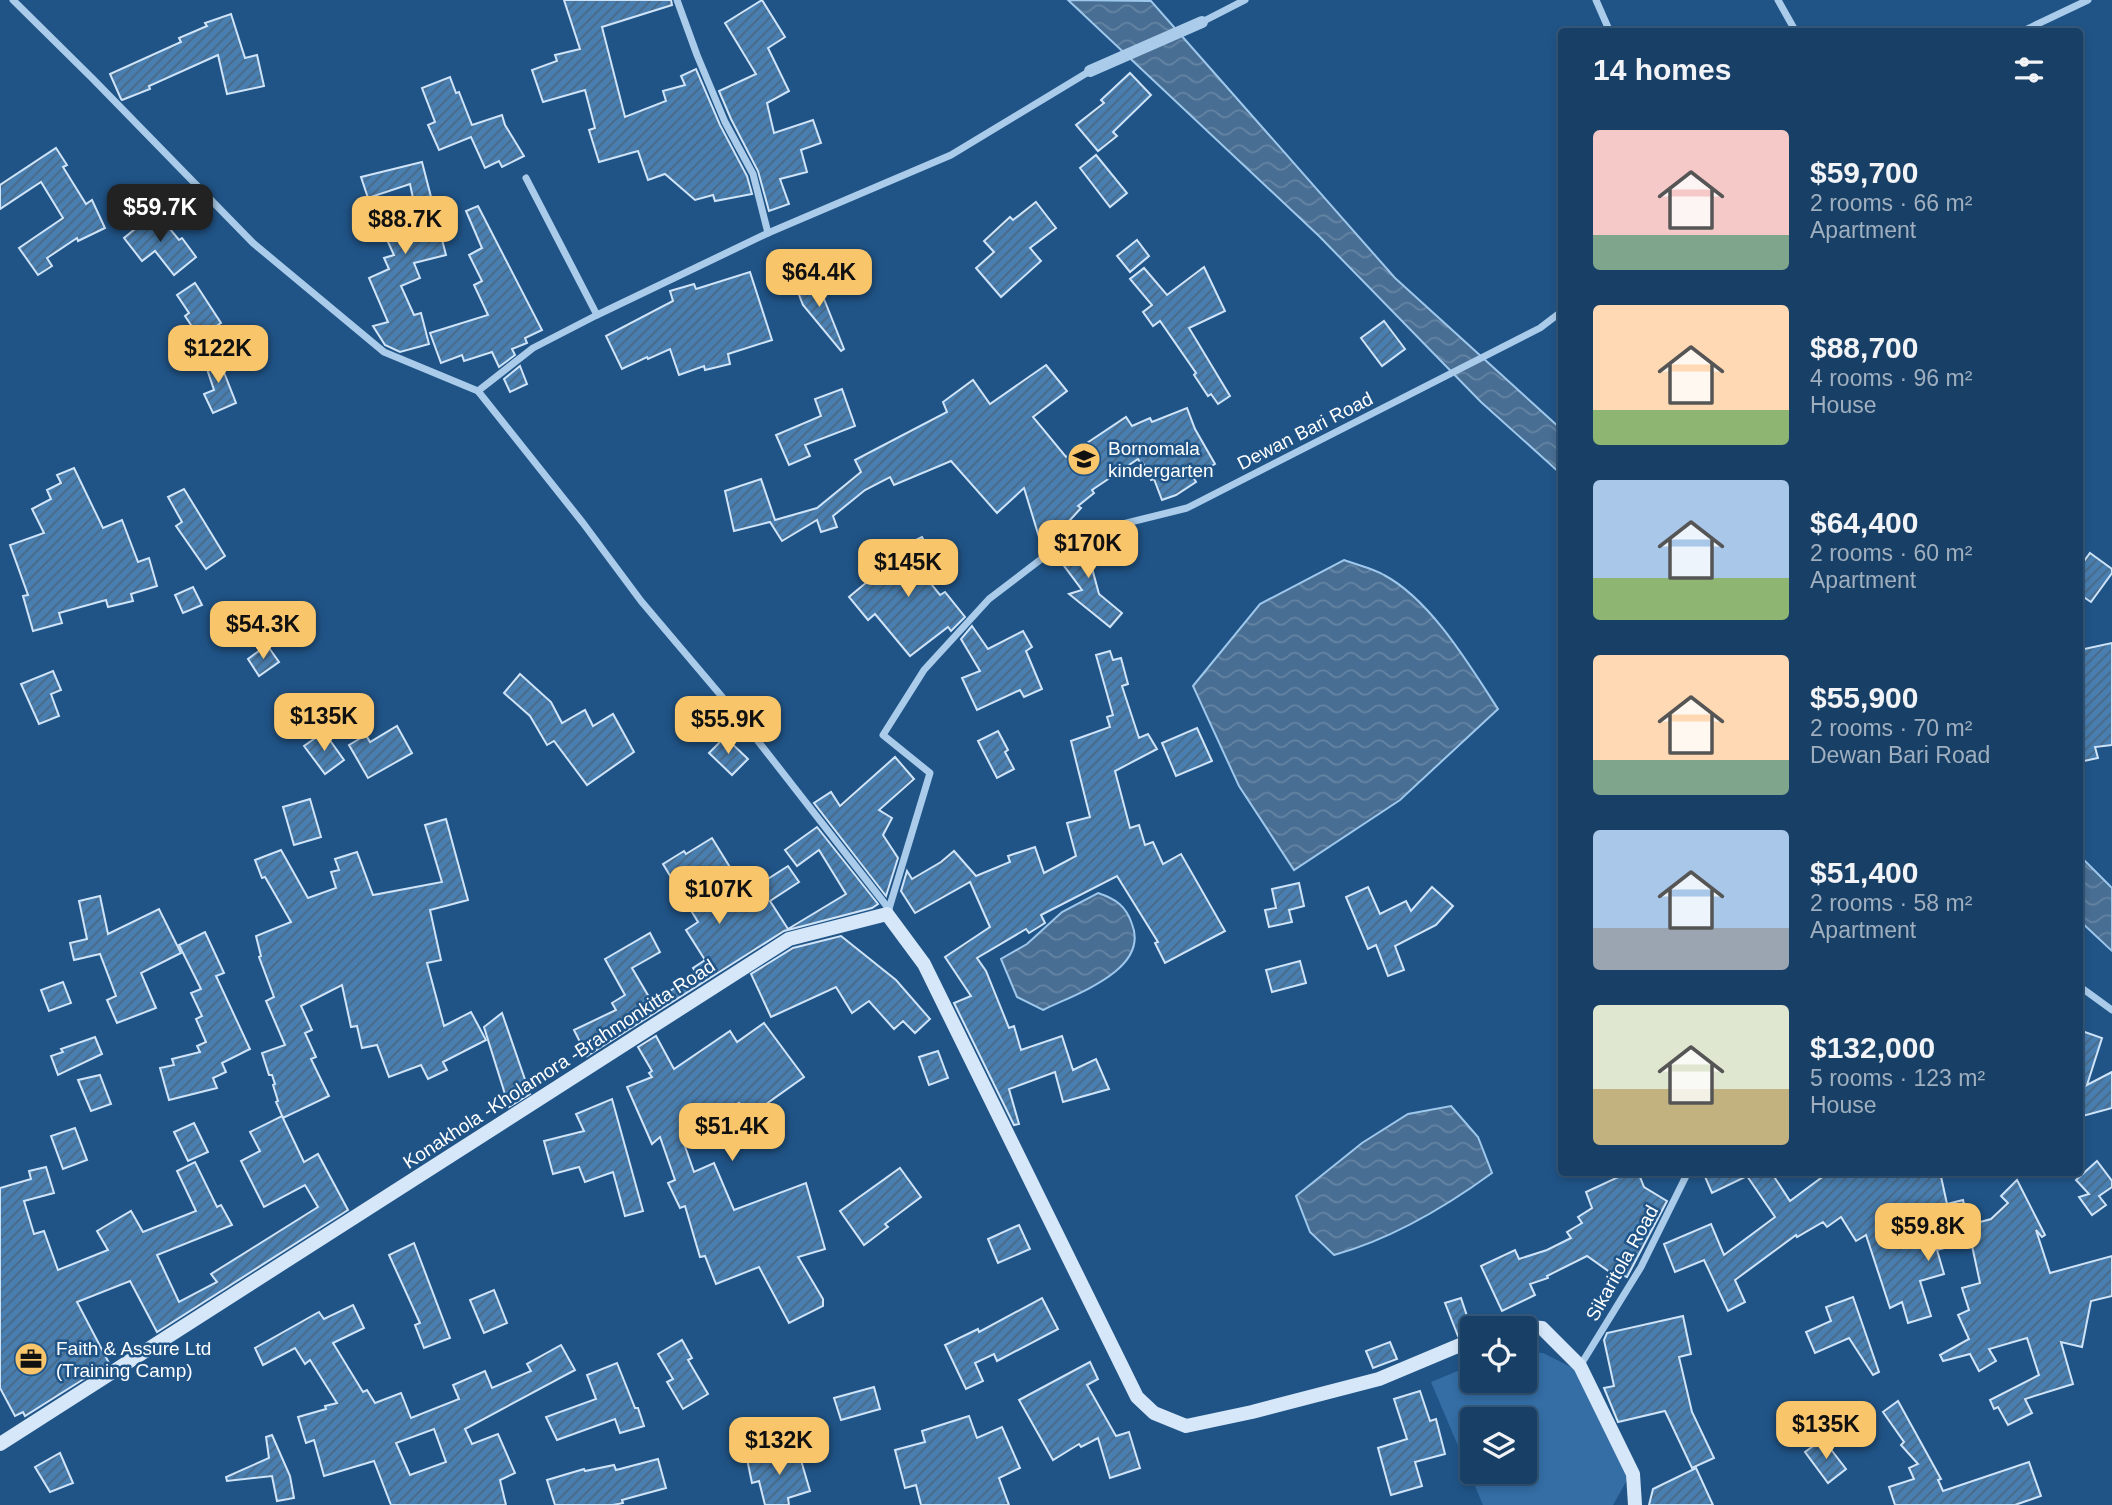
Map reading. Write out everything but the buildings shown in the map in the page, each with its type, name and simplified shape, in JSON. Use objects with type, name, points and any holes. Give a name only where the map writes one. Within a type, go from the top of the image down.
[{"type":"main road","points":[[888,911],[924,964],[1138,1397],[1154,1413],[1186,1426],[1252,1412],[1379,1379],[1460,1345]]},
{"type":"main road","name":"Konakhola -Kholamora -Brahmonkitta Road","points":[[0,1444],[789,939],[888,911]]},
{"type":"main road","points":[[1537,1328],[1542,1328],[1580,1366],[1633,1475],[1635,1505]]},
{"type":"street","points":[[13,0],[253,243],[384,352],[478,391],[641,601],[740,718],[888,911]]},
{"type":"street","points":[[677,0],[725,122],[753,174],[768,233]]},
{"type":"street","points":[[478,391],[533,348],[597,315],[768,233],[951,155],[1090,71],[1245,0]]},
{"type":"street","points":[[1595,0],[1608,28]]},
{"type":"street","points":[[1778,0],[1794,28]]},
{"type":"street","points":[[2029,28],[2088,0]]},
{"type":"street","points":[[526,178],[597,315]]},
{"type":"street","name":"Dewan Bari Road","points":[[888,911],[930,773],[883,735],[923,670],[989,599],[1070,537],[1187,508],[1540,328],[1558,314]]},
{"type":"street","points":[[2083,989],[2112,1010]]},
{"type":"street","name":"Sikaritola Road","points":[[1580,1366],[1641,1267],[1686,1176]]},
{"type":"shaded area","points":[[1537,1353],[1543,1353],[1579,1371],[1630,1475],[1613,1505],[1483,1505],[1474,1484],[1537,1484],[1537,1407],[1460,1407],[1460,1451],[1431,1382],[1460,1370],[1460,1393],[1537,1393]]},
{"type":"water","points":[[1068,0],[1151,1],[1395,278],[1558,426],[1558,471],[1481,402],[1319,236]]},
{"type":"water","points":[[1344,560],[1384,575],[1418,600],[1448,635],[1498,709],[1400,800],[1294,870],[1239,786],[1193,686],[1260,604]]},
{"type":"water","points":[[2083,859],[2112,888],[2112,951],[2083,924]]},
{"type":"water","points":[[1098,893],[1120,904],[1127,912],[1135,940],[1130,955],[1106,978],[1043,1010],[1017,997],[1001,959],[1027,944],[1062,912]]},
{"type":"water","points":[[1451,1106],[1478,1137],[1492,1173],[1417,1221],[1334,1255],[1310,1232],[1296,1196],[1362,1143],[1408,1114]]},
{"type":"place","name":"Bornomala kindergarten","points":[[1084,459]]},
{"type":"place","name":"Faith & Assure Ltd (Training Camp)","points":[[31,1359]]}]
